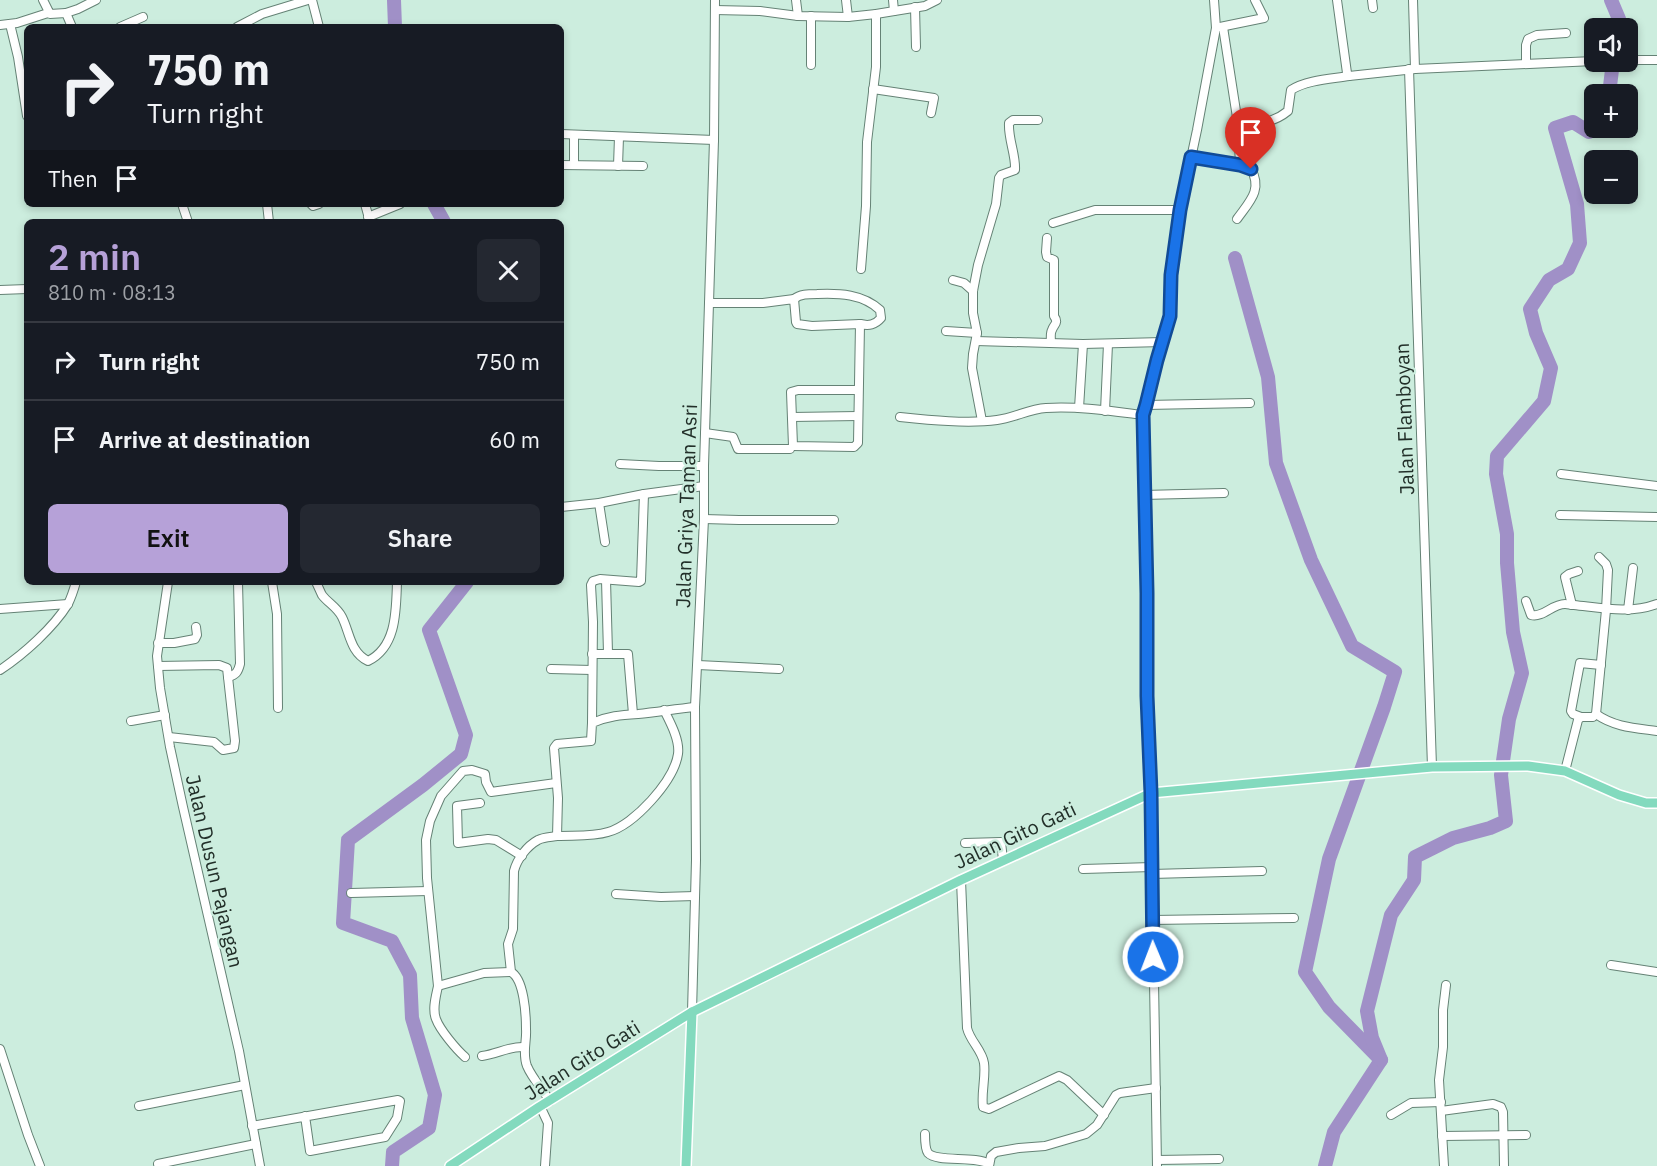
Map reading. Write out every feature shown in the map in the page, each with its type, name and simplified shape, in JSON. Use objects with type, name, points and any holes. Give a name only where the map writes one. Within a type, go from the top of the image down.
[{"type":"main road","name":"Jalan Gito Gati","points":[[450,1166],[692,1012],[961,880],[1151,793],[1432,767],[1528,766],[1565,771],[1619,795],[1646,803],[1657,803]]},
{"type":"main road","points":[[686,1166],[692,1012]]},
{"type":"street","points":[[43,0],[48,13]]},
{"type":"street","points":[[0,25],[48,13],[66,13],[96,0]]},
{"type":"street","points":[[243,24],[262,14],[310,0],[318,24]]},
{"type":"street","name":"Jalan Griya Taman Asri","points":[[692,1012],[696,860],[695,707],[704,519],[714,140],[715,0]]},
{"type":"street","points":[[796,0],[798,16]]},
{"type":"street","points":[[846,0],[848,17]]},
{"type":"street","points":[[892,0],[894,11]]},
{"type":"street","points":[[715,10],[848,17],[915,8],[937,0]]},
{"type":"street","points":[[1215,0],[1238,124],[1240,165]]},
{"type":"street","points":[[1220,27],[1261,20],[1263,15],[1255,0]]},
{"type":"street","points":[[1337,0],[1349,76]]},
{"type":"street","name":"Jalan Flamboyan","points":[[1413,0],[1412,69],[1432,767]]},
{"type":"street","points":[[915,8],[916,47]]},
{"type":"street","points":[[66,13],[71,24]]},
{"type":"street","points":[[861,269],[866,206],[867,142],[876,67],[876,14]]},
{"type":"street","points":[[811,16],[811,65]]},
{"type":"street","points":[[127,24],[143,17]]},
{"type":"street","points":[[10,24],[24,85]]},
{"type":"street","points":[[1219,1159],[1157,1163],[1143,415],[1170,316],[1171,275],[1180,210],[1220,27]]},
{"type":"street","points":[[1526,63],[1528,39],[1537,35],[1566,33]]},
{"type":"street","points":[[1638,60],[1657,60]]},
{"type":"street","points":[[1238,124],[1271,122],[1288,111],[1293,88],[1349,76],[1412,69],[1584,61]]},
{"type":"street","points":[[873,89],[934,98],[931,113]]},
{"type":"street","points":[[982,421],[972,368],[976,337],[973,291],[996,204],[999,178],[1015,170],[1009,123],[1013,120],[1038,120]]},
{"type":"street","points":[[564,134],[714,140]]},
{"type":"street","points":[[574,135],[574,165]]},
{"type":"street","points":[[618,166],[619,137]]},
{"type":"street","points":[[1191,157],[1251,169],[1256,179],[1256,188],[1237,219]]},
{"type":"street","points":[[564,165],[644,166]]},
{"type":"street","points":[[369,219],[394,207]]},
{"type":"street","points":[[1053,223],[1095,210],[1180,210]]},
{"type":"street","points":[[1047,238],[1047,257],[1054,260],[1056,323],[1052,330],[1051,343]]},
{"type":"street","points":[[952,280],[964,283],[973,291]]},
{"type":"street","points":[[0,290],[24,289]]},
{"type":"street","points":[[709,303],[763,303],[794,300],[798,296],[807,294],[838,293],[874,304],[880,310],[881,318],[876,323],[867,325],[797,324],[794,300]]},
{"type":"street","points":[[858,390],[795,390],[791,392],[793,446],[854,447],[859,441],[860,324]]},
{"type":"street","points":[[946,331],[976,337],[1051,343],[1163,342]]},
{"type":"street","points":[[1079,408],[1083,344]]},
{"type":"street","points":[[1105,411],[1108,344]]},
{"type":"street","points":[[1146,405],[1250,404]]},
{"type":"street","points":[[900,417],[982,421],[1009,418],[1038,409],[1079,408],[1143,415]]},
{"type":"street","points":[[792,417],[858,416]]},
{"type":"street","points":[[705,433],[733,437],[738,449],[790,449]]},
{"type":"street","points":[[620,464],[704,466]]},
{"type":"street","points":[[1562,474],[1657,486]]},
{"type":"street","points":[[564,507],[704,486]]},
{"type":"street","points":[[1143,495],[1224,493]]},
{"type":"street","points":[[557,836],[558,798],[554,748],[557,744],[591,741],[593,622],[591,585],[593,581],[641,581],[644,494]]},
{"type":"street","points":[[599,503],[605,542]]},
{"type":"street","points":[[1560,515],[1657,517]]},
{"type":"street","points":[[704,519],[834,520]]},
{"type":"street","points":[[1596,714],[1608,570],[1599,557]]},
{"type":"street","points":[[1628,610],[1633,568]]},
{"type":"street","points":[[1572,605],[1565,578],[1569,574],[1578,572]]},
{"type":"street","points":[[606,580],[608,653]]},
{"type":"street","points":[[0,670],[41,637],[68,604],[75,585]]},
{"type":"street","name":"Jalan Dusun Pajangan","points":[[168,585],[158,643],[158,666],[165,715],[185,817],[239,1051],[260,1166]]},
{"type":"street","points":[[228,677],[235,675],[240,664],[238,585]]},
{"type":"street","points":[[272,585],[277,614],[278,708]]},
{"type":"street","points":[[317,585],[322,595],[342,617],[352,645],[362,658],[368,661],[377,657],[385,648],[392,632],[397,585]]},
{"type":"street","points":[[1526,601],[1530,615],[1533,616],[1563,604],[1606,610],[1628,610],[1642,609],[1657,604]]},
{"type":"street","points":[[0,609],[68,604]]},
{"type":"street","points":[[158,643],[195,639],[196,627]]},
{"type":"street","points":[[592,654],[627,653],[633,714]]},
{"type":"street","points":[[1596,714],[1593,717],[1581,717],[1571,711],[1580,663],[1601,665]]},
{"type":"street","points":[[158,666],[219,665],[227,668],[234,748],[223,750],[214,742],[169,737]]},
{"type":"street","points":[[698,665],[779,669]]},
{"type":"street","points":[[551,669],[592,670]]},
{"type":"street","points":[[592,723],[615,716],[695,707]]},
{"type":"street","points":[[511,972],[508,944],[513,929],[516,863],[528,847],[539,839],[606,833],[628,822],[645,808],[671,772],[678,752],[664,710]]},
{"type":"street","points":[[1596,714],[1605,720],[1628,727],[1657,731]]},
{"type":"street","points":[[132,721],[165,715]]},
{"type":"street","points":[[1565,771],[1578,720],[1581,717]]},
{"type":"street","points":[[465,1057],[456,1049],[436,1019],[435,1001],[438,986],[428,891],[426,840],[430,822],[441,796],[460,772],[472,770],[486,774],[486,782],[491,792],[556,783]]},
{"type":"street","points":[[480,803],[457,806],[458,843],[496,840],[522,856]]},
{"type":"street","points":[[964,843],[1001,842],[1003,860]]},
{"type":"street","points":[[1083,869],[1262,871]]},
{"type":"street","points":[[961,880],[967,1028],[984,1064],[983,1107],[989,1109],[1059,1076],[1067,1080],[1104,1115]]},
{"type":"street","points":[[351,893],[428,891]]},
{"type":"street","points":[[616,894],[661,897],[695,896]]},
{"type":"street","points":[[1152,920],[1294,918]]},
{"type":"street","points":[[1611,965],[1657,972]]},
{"type":"street","points":[[438,986],[484,973],[511,972],[518,978],[523,994],[526,1028],[524,1047],[527,1066],[550,1101]]},
{"type":"street","points":[[1444,1166],[1439,1080],[1446,984]]},
{"type":"street","points":[[482,1056],[524,1047]]},
{"type":"street","points":[[0,1049],[40,1166]]},
{"type":"street","points":[[139,1106],[245,1085]]},
{"type":"street","points":[[925,1134],[929,1154],[948,1159],[979,1160],[989,1165],[991,1156],[996,1152],[1045,1146],[1086,1134],[1094,1128],[1113,1099],[1120,1093],[1156,1088]]},
{"type":"street","points":[[252,1126],[305,1116],[398,1100],[400,1101],[397,1118],[385,1137],[310,1151],[305,1116]]},
{"type":"street","points":[[1391,1115],[1411,1103],[1441,1107],[1497,1105],[1503,1112],[1504,1166]]},
{"type":"street","points":[[540,1107],[548,1123],[544,1166]]},
{"type":"street","points":[[1442,1136],[1526,1135]]},
{"type":"street","points":[[158,1164],[256,1144]]},
{"type":"waterway","points":[[394,0],[395,24]]},
{"type":"waterway","points":[[1611,0],[1619,18]]},
{"type":"waterway","points":[[1610,84],[1612,72]]},
{"type":"waterway","points":[[1381,1060],[1372,1038],[1367,1011],[1391,915],[1414,880],[1415,857],[1453,838],[1506,821],[1501,775],[1509,719],[1522,673],[1513,632],[1507,534],[1496,474],[1497,456],[1544,401],[1551,368],[1536,333],[1530,309],[1549,280],[1568,269],[1580,243],[1577,204],[1555,128],[1573,122],[1584,129]]},
{"type":"waterway","points":[[436,207],[442,219]]},
{"type":"waterway","points":[[1235,258],[1268,377],[1276,463],[1311,560],[1352,646],[1395,672],[1329,859],[1305,972],[1329,1007],[1381,1060],[1334,1132],[1325,1166]]},
{"type":"waterway","points":[[392,1166],[393,1152],[429,1128],[435,1095],[412,1018],[410,975],[392,941],[343,923],[348,840],[461,754],[466,735],[429,630],[465,585]]},
{"type":"route","points":[[1153,957],[1143,415],[1171,312],[1171,275],[1180,210],[1191,157],[1251,169]]}]
